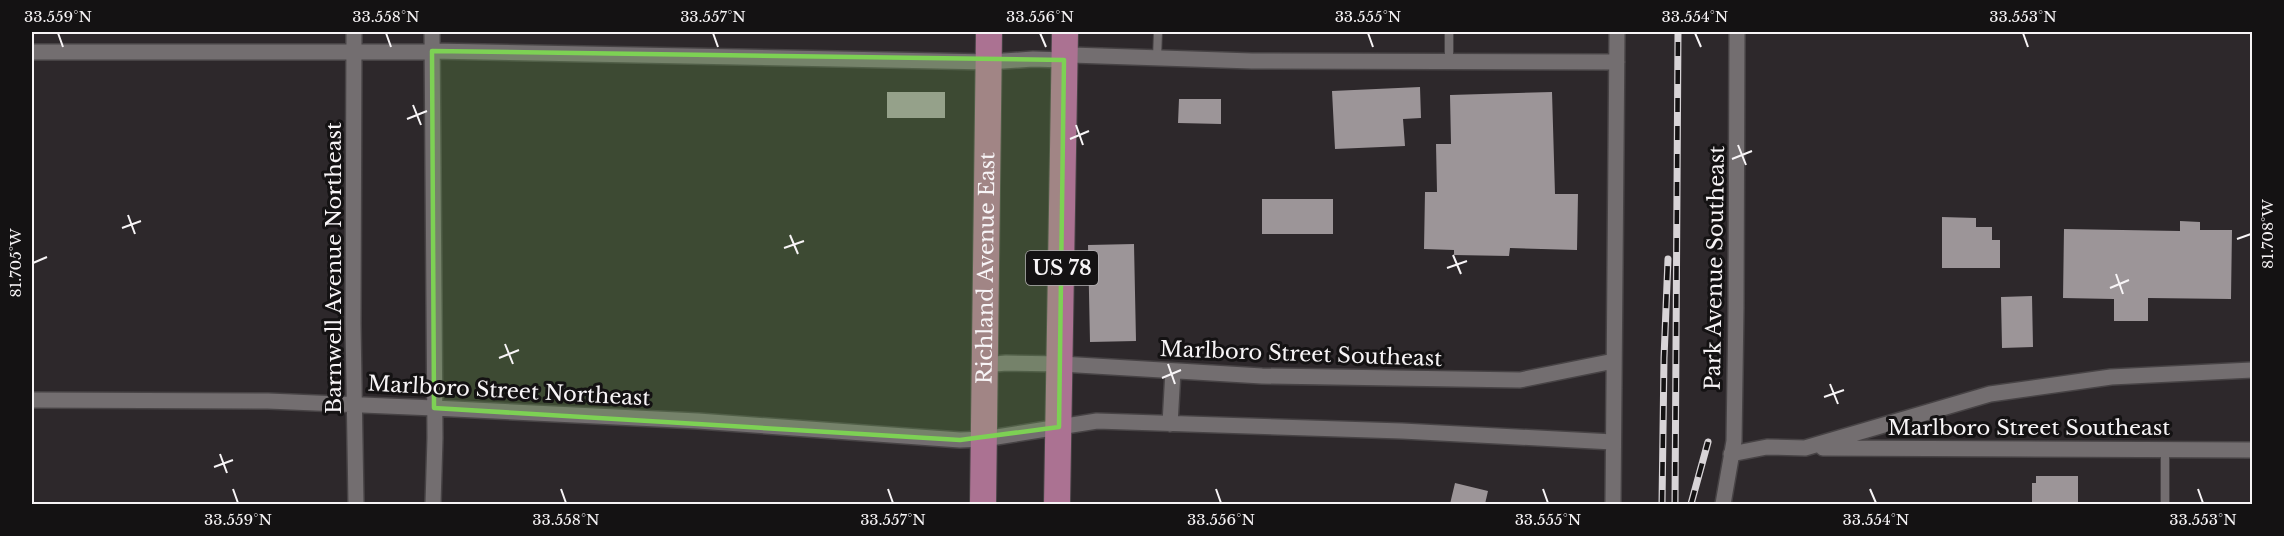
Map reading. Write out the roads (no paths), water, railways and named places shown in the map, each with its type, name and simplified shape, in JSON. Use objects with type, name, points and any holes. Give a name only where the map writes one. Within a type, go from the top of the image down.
[{"type":"main road","name":"Richland Avenue East","points":[[983,504],[989,32]]},
{"type":"main road","name":"US 78","points":[[1057,504],[1065,32]]},
{"type":"street","name":"Barnwell Avenue Northeast","points":[[354,32],[353,324],[356,504]]},
{"type":"street","points":[[432,32],[433,504]]},
{"type":"street","points":[[1613,504],[1617,32]]},
{"type":"street","name":"Park Avenue Southeast","points":[[1723,504],[1734,441],[1737,308],[1737,32]]},
{"type":"street","points":[[32,52],[432,51],[989,62],[1033,59],[1064,60],[1071,55],[1264,61],[1617,62]]},
{"type":"street","name":"Marlboro Street Southeast","points":[[985,365],[1060,364],[1262,376],[1520,380],[1614,361]]},
{"type":"street","name":"Marlboro Street Southeast","points":[[1805,448],[1990,394],[2110,377],[2253,370]]},
{"type":"street","points":[[1170,424],[1173,371]]},
{"type":"street","name":"Marlboro Street Northeast","points":[[32,400],[268,401],[698,421],[960,440],[984,439]]},
{"type":"street","points":[[984,439],[1097,421],[1402,431],[1613,442]]},
{"type":"street","name":"Marlboro Street Southeast","points":[[1731,454],[1767,447],[2253,450]]},
{"type":"lane","points":[[1157,58],[1158,32]]},
{"type":"lane","points":[[1449,32],[1449,62]]},
{"type":"lane","points":[[2165,450],[2165,504]]},
{"type":"railway","points":[[1675,504],[1678,32]]},
{"type":"railway","points":[[1662,504],[1668,259]]},
{"type":"railway","points":[[1691,504],[1708,442]]}]
